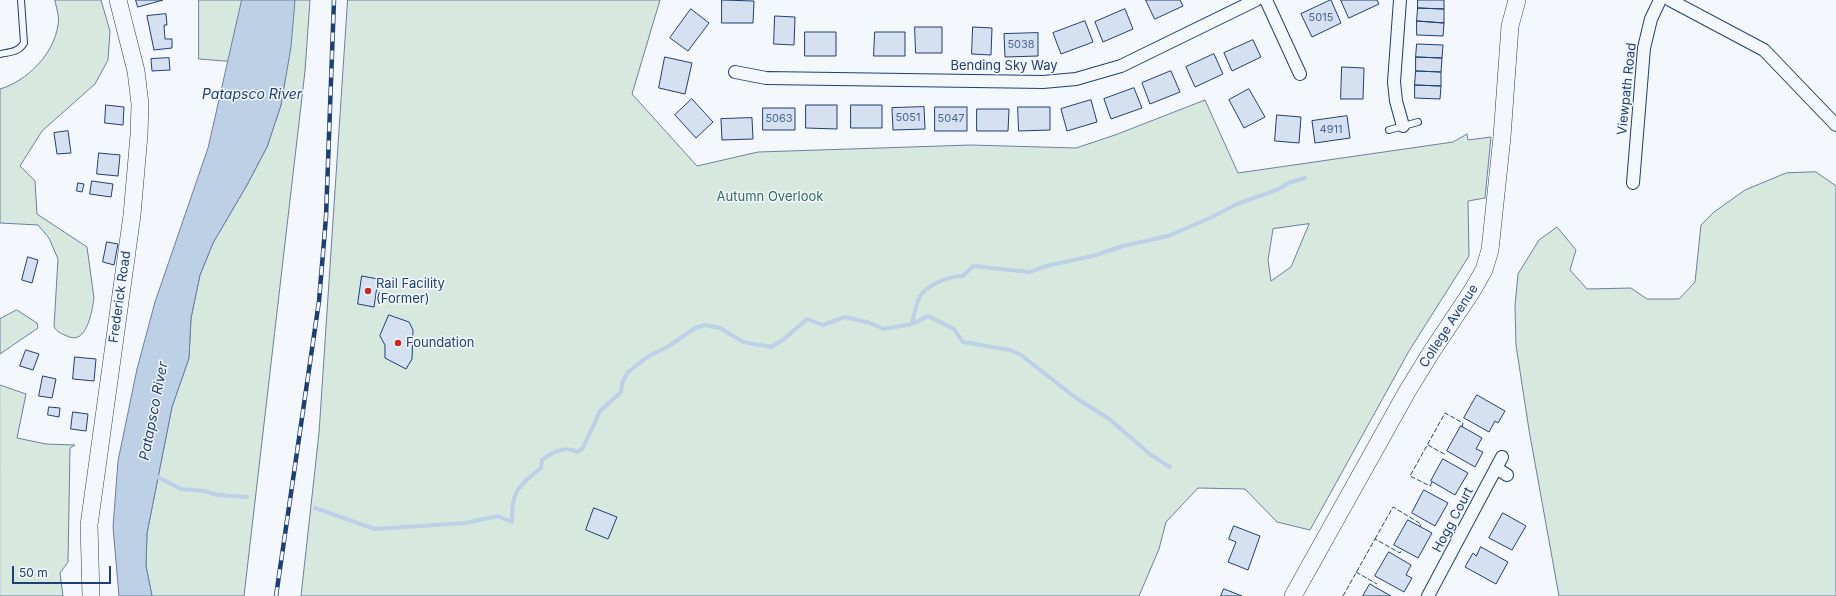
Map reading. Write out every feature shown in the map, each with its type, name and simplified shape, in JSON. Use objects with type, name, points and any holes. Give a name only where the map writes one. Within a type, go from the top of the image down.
[{"type":"street","name":"Frederick Road","points":[[91,596],[89,524],[132,215],[139,135],[140,104],[136,71],[118,0]]},
{"type":"street","name":"Bending Sky Way","points":[[735,72],[774,78],[1043,82],[1076,79],[1121,66],[1256,0]]},
{"type":"street","points":[[1266,0],[1300,74]]},
{"type":"street","points":[[1400,0],[1394,82],[1396,101],[1402,126]]},
{"type":"street","name":"College Avenue","points":[[1504,0],[1510,26]]},
{"type":"street","name":"College Avenue","points":[[1293,596],[1408,390],[1484,270],[1490,250],[1502,136],[1510,26],[1517,0]]},
{"type":"street","name":"Viewpath Road","points":[[1634,183],[1644,48],[1651,19],[1660,0]]},
{"type":"street","points":[[1670,0],[1764,50],[1836,125]]},
{"type":"street","name":"Hogg Court","points":[[1428,596],[1502,457]]},
{"type":"street","points":[[1496,468],[1507,475]]},
{"type":"lane","points":[[0,54],[16,51],[22,48],[24,42],[21,0]]},
{"type":"lane","points":[[1389,130],[1418,122]]},
{"type":"green space","points":[[55,0],[101,0],[110,31],[108,60],[95,84],[42,131],[20,166],[35,181],[37,214],[87,247],[94,298],[90,318],[84,332],[74,338],[61,334],[54,327],[58,259],[49,238],[38,225],[0,223],[0,89],[20,80],[38,65],[45,56],[51,46],[58,25]]},
{"type":"green space","points":[[199,0],[310,0],[305,71],[244,596],[152,596],[146,566],[147,533],[172,407],[189,358],[191,318],[200,275],[213,243],[267,147],[281,105],[287,66],[199,59]]},
{"type":"green space","name":"Autumn Overlook","points":[[348,0],[660,0],[632,94],[697,166],[758,152],[971,145],[1076,148],[1115,135],[1205,100],[1238,173],[1453,142],[1467,134],[1468,140],[1491,137],[1485,198],[1468,201],[1469,256],[1409,351],[1310,530],[1277,522],[1245,489],[1198,488],[1166,522],[1159,549],[1139,596],[301,596],[319,433]],"holes":[[[1309,224],[1291,267],[1271,281],[1268,260],[1273,229]]]},
{"type":"green space","points":[[1816,172],[1836,186],[1836,596],[1559,596],[1529,430],[1516,345],[1515,306],[1518,274],[1539,240],[1557,227],[1576,250],[1570,270],[1587,289],[1631,288],[1647,299],[1679,299],[1695,282],[1701,225],[1714,212],[1745,190],[1786,173]]},
{"type":"green space","points":[[17,310],[37,323],[38,328],[0,354],[0,319]]},
{"type":"green space","points":[[0,385],[26,394],[17,438],[46,444],[75,445],[70,448],[68,562],[60,573],[63,596],[0,596]]},
{"type":"water","name":"Patapsco River","points":[[242,0],[295,0],[291,47],[281,105],[267,147],[213,243],[200,275],[191,318],[189,358],[172,407],[147,533],[146,566],[152,596],[119,596],[113,527],[118,461],[137,369],[155,302],[208,148]]},
{"type":"building","points":[[136,0],[163,0],[138,7]]},
{"type":"building","points":[[722,0],[754,1],[753,23],[722,23]]},
{"type":"building","points":[[1146,0],[1180,0],[1183,6],[1155,19]]},
{"type":"building","points":[[1331,0],[1341,23],[1312,37],[1301,14]]},
{"type":"building","points":[[1341,0],[1377,0],[1379,4],[1349,18]]},
{"type":"building","points":[[1418,0],[1444,0],[1444,9],[1418,8]]},
{"type":"building","points":[[1418,8],[1444,9],[1444,23],[1417,21]]},
{"type":"building","points":[[691,9],[709,23],[688,51],[670,38]]},
{"type":"building","points":[[1125,9],[1133,29],[1103,42],[1095,22]]},
{"type":"building","points":[[166,14],[167,25],[164,25],[165,39],[172,39],[172,48],[154,50],[147,16]]},
{"type":"building","points":[[775,16],[795,17],[794,45],[774,44]]},
{"type":"building","points":[[1085,21],[1093,42],[1061,54],[1053,33]]},
{"type":"building","points":[[1417,21],[1444,23],[1443,36],[1417,35]]},
{"type":"building","points":[[915,27],[942,27],[942,53],[916,53]]},
{"type":"building","points":[[973,27],[992,28],[991,55],[972,54]]},
{"type":"building","points":[[805,32],[836,32],[836,56],[805,56]]},
{"type":"building","points":[[875,32],[905,32],[905,56],[874,56]]},
{"type":"building","points":[[1038,33],[1038,56],[1005,57],[1004,34]]},
{"type":"building","points":[[1253,40],[1261,57],[1232,71],[1224,53]]},
{"type":"building","points":[[1417,44],[1443,45],[1442,58],[1416,57]]},
{"type":"building","points":[[1214,54],[1223,74],[1195,87],[1186,67]]},
{"type":"building","points":[[665,57],[692,63],[685,94],[659,88]]},
{"type":"building","points":[[1416,57],[1442,58],[1441,72],[1416,71]]},
{"type":"building","points":[[169,58],[170,70],[152,71],[151,59]]},
{"type":"building","points":[[1342,67],[1364,68],[1363,99],[1341,99]]},
{"type":"building","points":[[1171,71],[1180,92],[1150,104],[1142,83]]},
{"type":"building","points":[[1416,71],[1441,72],[1441,86],[1415,85]]},
{"type":"building","points":[[1415,85],[1441,86],[1440,99],[1415,98]]},
{"type":"building","points":[[1134,88],[1142,108],[1111,119],[1104,99]]},
{"type":"building","points":[[1249,89],[1265,117],[1244,128],[1229,100]]},
{"type":"building","points":[[692,99],[713,122],[696,138],[675,115]]},
{"type":"building","points":[[1091,100],[1097,122],[1067,131],[1061,109]]},
{"type":"building","points":[[106,105],[124,107],[123,125],[105,123]]},
{"type":"building","points":[[806,105],[837,105],[837,129],[806,128]]},
{"type":"building","points":[[851,105],[882,105],[882,128],[851,128]]},
{"type":"building","points":[[924,107],[925,129],[893,130],[892,108]]},
{"type":"building","points":[[935,107],[967,107],[967,131],[935,131]]},
{"type":"building","points":[[1018,107],[1050,107],[1050,130],[1019,131]]},
{"type":"building","points":[[763,108],[795,108],[795,130],[763,130]]},
{"type":"building","points":[[977,109],[1009,109],[1008,131],[977,131]]},
{"type":"building","points":[[1277,115],[1301,117],[1299,143],[1275,141]]},
{"type":"building","points":[[1347,116],[1350,138],[1315,143],[1312,121]]},
{"type":"building","points":[[752,118],[753,139],[722,140],[721,119]]},
{"type":"building","points":[[68,131],[71,153],[57,154],[54,133]]},
{"type":"building","points":[[99,153],[120,155],[118,176],[97,174]]},
{"type":"building","points":[[92,181],[113,184],[111,197],[90,194]]},
{"type":"building","points":[[78,183],[84,184],[82,192],[77,191]]},
{"type":"building","points":[[107,242],[118,244],[114,265],[103,262]]},
{"type":"building","points":[[28,257],[38,260],[32,283],[22,280]]},
{"type":"building","name":"Rail Facility (Former)","points":[[362,276],[378,279],[374,307],[358,304]]},
{"type":"building","name":"Foundation","points":[[389,315],[409,322],[413,330],[412,359],[406,369],[385,358],[385,345],[380,336]]},
{"type":"building","points":[[26,350],[39,354],[33,370],[20,366]]},
{"type":"building","points":[[75,357],[96,359],[94,381],[73,379]]},
{"type":"building","points":[[43,376],[56,379],[52,398],[39,396]]},
{"type":"building","points":[[1477,395],[1505,411],[1498,423],[1495,421],[1489,432],[1464,418]]},
{"type":"building","points":[[49,407],[60,408],[59,417],[48,415]]},
{"type":"building","points":[[73,412],[88,414],[86,431],[71,429]]},
{"type":"building","points":[[1461,426],[1482,438],[1476,449],[1483,452],[1475,467],[1447,451]]},
{"type":"building","points":[[1443,459],[1468,473],[1455,495],[1431,481]]},
{"type":"building","points":[[1424,490],[1448,503],[1435,526],[1412,513]]},
{"type":"building","points":[[594,508],[617,517],[608,539],[586,530]]},
{"type":"building","points":[[1503,513],[1526,526],[1512,550],[1489,538]]},
{"type":"building","points":[[1408,520],[1432,533],[1418,558],[1394,545]]},
{"type":"building","points":[[1234,526],[1260,536],[1248,570],[1228,562],[1236,542],[1229,539]]},
{"type":"building","points":[[1481,547],[1508,562],[1496,584],[1465,567],[1473,553],[1476,556]]},
{"type":"building","points":[[1389,552],[1411,565],[1406,575],[1412,578],[1404,592],[1375,576]]},
{"type":"building","points":[[1370,584],[1375,587],[1391,596],[1363,596]]},
{"type":"building","points":[[1224,589],[1242,596],[1221,596]]},
{"type":"waterway","points":[[912,324],[917,302],[924,292],[934,284],[952,277],[963,276],[973,266],[1029,272],[1050,265],[1093,256],[1123,246],[1168,236],[1210,218],[1237,204],[1279,189],[1288,183],[1305,178]]},
{"type":"waterway","points":[[315,508],[375,529],[465,523],[498,516],[512,522],[513,503],[521,485],[541,468],[542,460],[550,454],[564,449],[578,452],[583,448],[600,411],[621,392],[622,384],[627,373],[647,357],[669,346],[695,328],[705,325],[720,328],[743,342],[771,347],[784,339],[807,319],[823,325],[845,317],[867,322],[884,329],[912,324],[928,316],[954,329],[963,342],[1010,350],[1021,355],[1076,398],[1108,418],[1151,455],[1170,467]]},
{"type":"waterway","points":[[154,475],[181,489],[204,491],[218,495],[247,497]]},
{"type":"railway","points":[[276,596],[319,301],[326,217],[334,0]]},
{"type":"fence","points":[[1432,482],[1430,486],[1410,476],[1445,413],[1463,423],[1462,427]]},
{"type":"fence","points":[[1428,445],[1446,455]]},
{"type":"fence","points":[[1375,539],[1393,507],[1421,524],[1420,527]]},
{"type":"fence","points":[[1343,596],[1375,539],[1400,553],[1402,549]]},
{"type":"fence","points":[[1356,572],[1377,584]]},
{"type":"place","name":"Rail Facility (Former)","points":[[368,291]]},
{"type":"place","name":"Foundation","points":[[398,343]]}]
